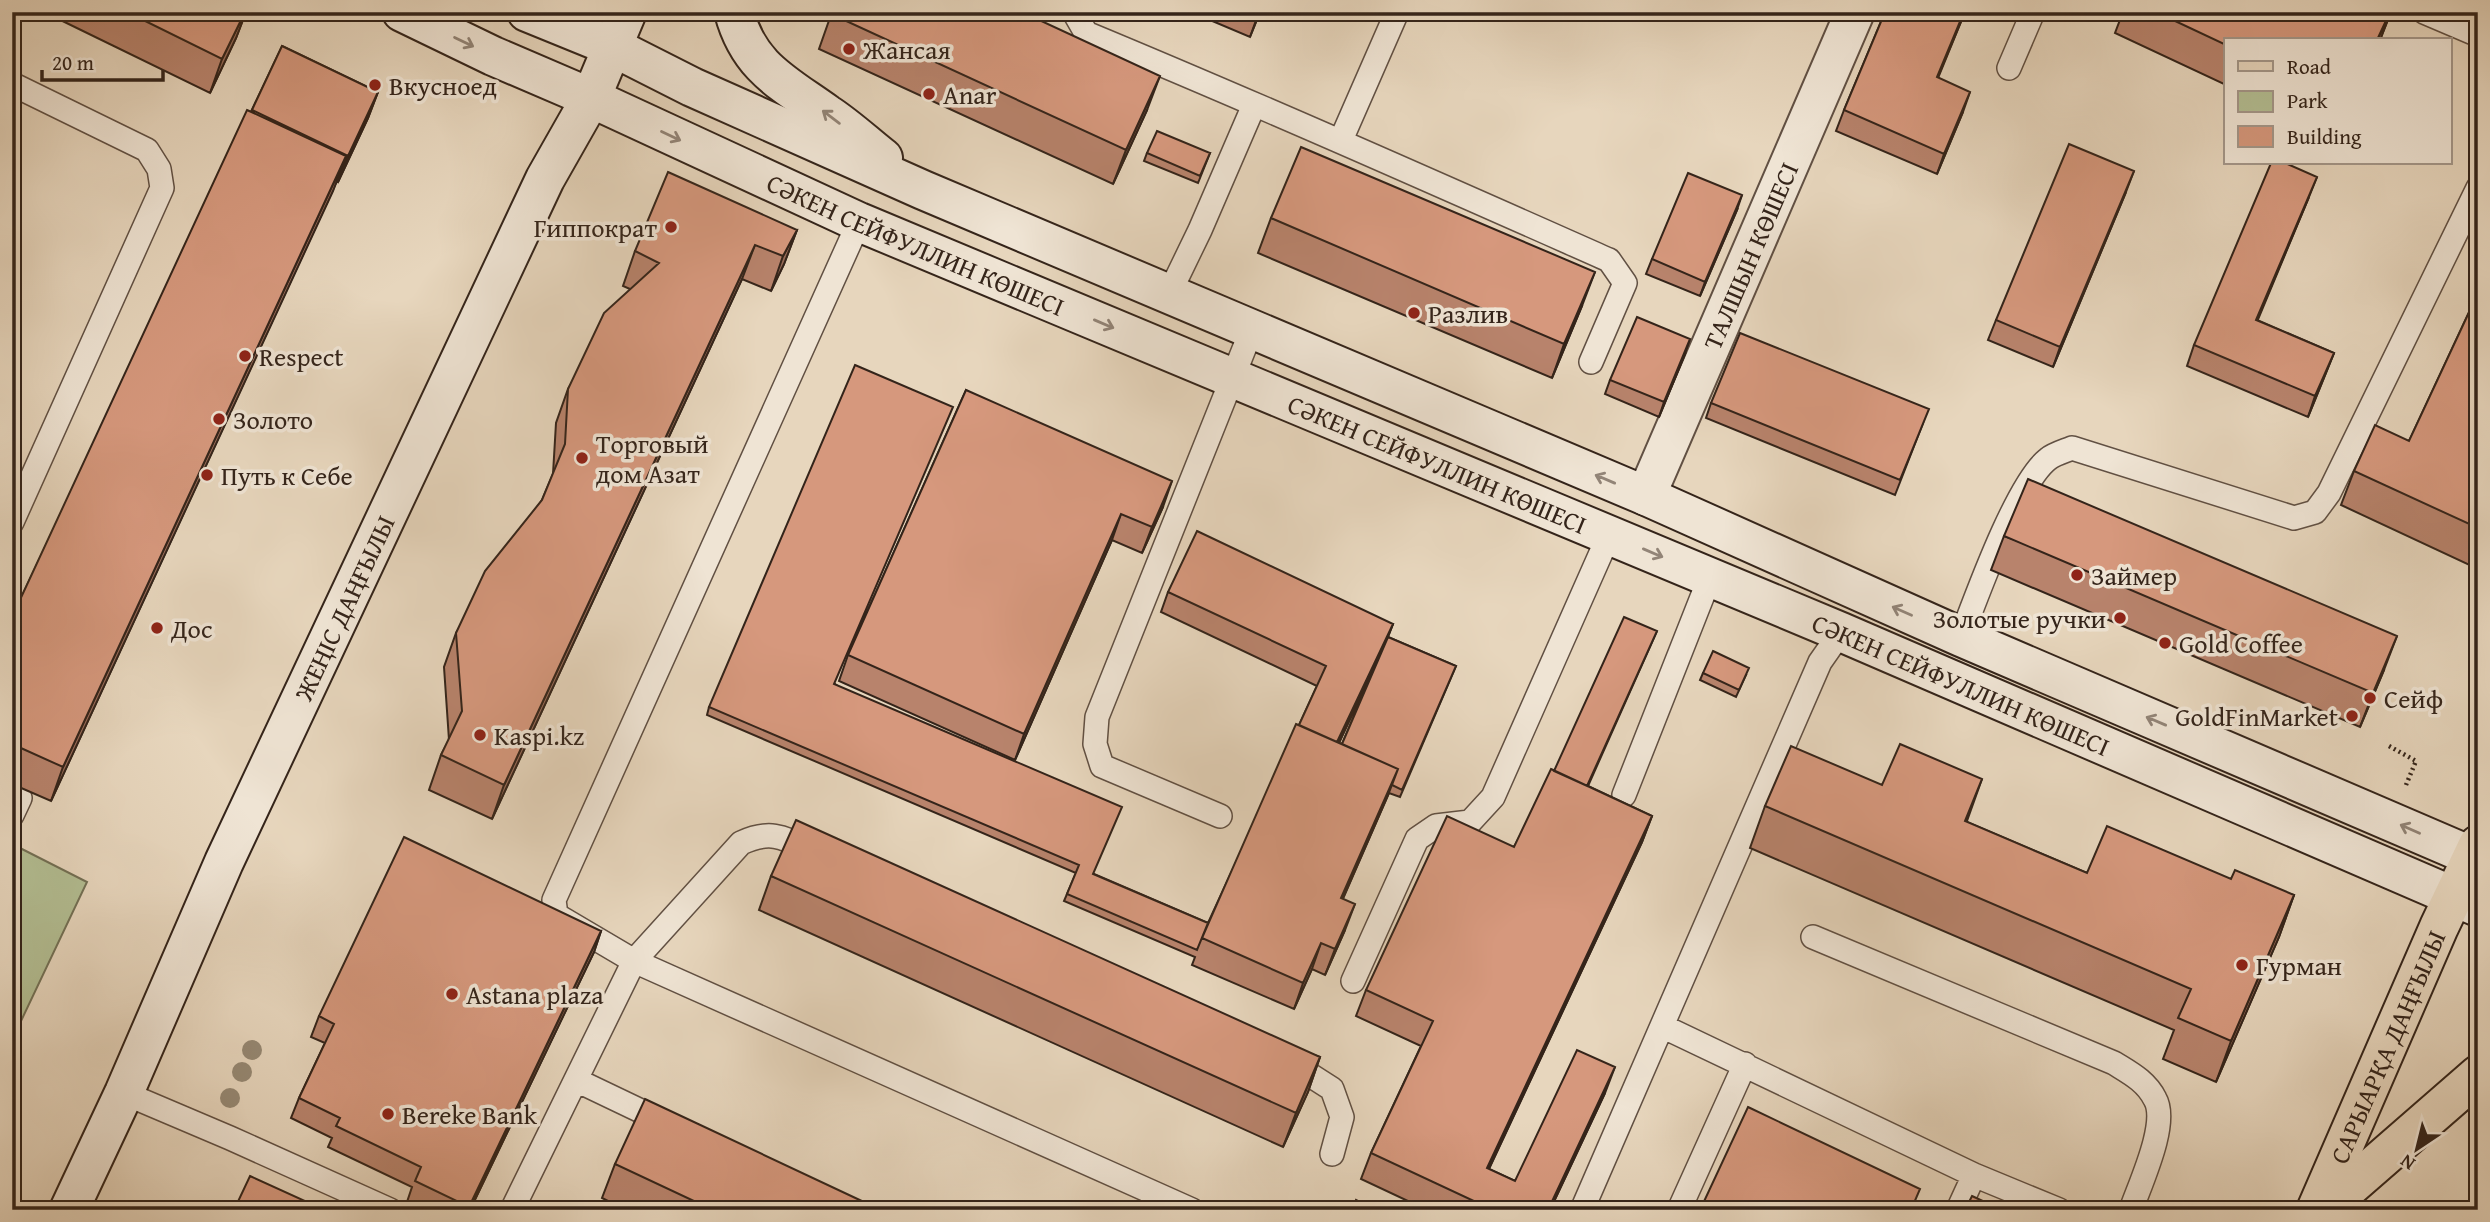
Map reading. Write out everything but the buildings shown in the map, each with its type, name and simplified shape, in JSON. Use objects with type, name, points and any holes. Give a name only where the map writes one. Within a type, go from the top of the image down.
[{"type":"main road","name":"СӘКЕН СЕЙФУЛЛИН КӨШЕСІ","points":[[402,12],[859,222],[1841,632],[2466,902]]},
{"type":"main road","name":"СӘКЕН СЕЙФУЛЛИН КӨШЕСІ","points":[[527,12],[620,29],[692,87],[923,190],[1646,496],[1961,637],[2476,854]]},
{"type":"main road","points":[[734,12],[747,45],[767,72],[831,116],[923,190]]},
{"type":"main road","name":"ТАЛШЫН КӨШЕСІ","points":[[1646,496],[1854,12]]},
{"type":"main road","name":"ЖЕҢІС ДАҢҒЫЛЫ","points":[[69,1210],[124,1093],[224,862],[545,179],[591,98],[620,29]]},
{"type":"main road","name":"САРЫАРҚА ДАҢҒЫЛЫ","points":[[2316,1210],[2466,902],[2476,854]]},
{"type":"main road","points":[[2323,1210],[2478,1075]]},
{"type":"lane","points":[[1074,12],[1086,33],[1254,106],[1341,140],[1609,260],[1625,283],[1591,362]]},
{"type":"lane","points":[[1341,140],[1397,12]]},
{"type":"lane","points":[[2009,68],[2033,12]]},
{"type":"lane","points":[[2424,12],[2478,34]]},
{"type":"lane","points":[[12,85],[147,150],[159,169],[162,188],[12,522]]},
{"type":"lane","points":[[1169,294],[1254,106]]},
{"type":"lane","points":[[1961,637],[1986,573],[2032,478],[2048,459],[2072,448],[2294,517],[2315,512],[2329,493],[2478,188]]},
{"type":"lane","points":[[859,222],[554,900],[556,915],[634,961],[1192,1210]]},
{"type":"lane","points":[[1220,816],[1102,765],[1095,744],[1097,717],[1252,329]]},
{"type":"lane","points":[[1353,981],[1417,839],[1436,826],[1470,822],[1493,797],[1609,535]]},
{"type":"lane","points":[[1624,795],[1710,577]]},
{"type":"lane","points":[[1582,1210],[1820,662],[1841,632]]},
{"type":"lane","points":[[12,794],[20,798],[12,816]]},
{"type":"lane","points":[[512,1210],[634,961],[741,843],[759,835],[781,837],[831,859]]},
{"type":"lane","points":[[1812,937],[2114,1063],[2141,1080],[2157,1101],[2159,1120],[2151,1153],[2131,1210]]},
{"type":"lane","points":[[1662,1026],[1974,1175],[2059,1210]]},
{"type":"lane","points":[[1269,1056],[1307,1073],[1332,1089],[1342,1117],[1332,1154]]},
{"type":"lane","points":[[1679,1210],[1745,1064]]},
{"type":"lane","points":[[576,1080],[687,1133]]},
{"type":"lane","points":[[124,1093],[390,1210]]},
{"type":"lane","points":[[1958,1210],[1974,1175]]},
{"type":"path","points":[[2389,746],[2416,761],[2405,786]]},
{"type":"green space","points":[[18,847],[87,882],[12,1040],[12,860]]},
{"type":"place","name":"Жансая","points":[[849,49]]},
{"type":"place","name":"Вкусноед","points":[[375,85]]},
{"type":"place","name":"Anar","points":[[929,94]]},
{"type":"place","name":"Гиппократ","points":[[671,227]]},
{"type":"place","name":"Разлив","points":[[1414,313]]},
{"type":"place","name":"Respect","points":[[245,356]]},
{"type":"place","name":"Золото","points":[[219,419]]},
{"type":"place","name":"Торговый дом Азат","points":[[582,458]]},
{"type":"place","name":"Путь к Себе","points":[[207,475]]},
{"type":"place","name":"Займер","points":[[2077,575]]},
{"type":"place","name":"Золотые ручки","points":[[2120,618]]},
{"type":"place","name":"Дос","points":[[157,628]]},
{"type":"place","name":"Gold Coffee","points":[[2165,643]]},
{"type":"place","name":"Сейф","points":[[2370,698]]},
{"type":"place","name":"GoldFinMarket","points":[[2352,716]]},
{"type":"place","name":"Kaspi.kz","points":[[480,735]]},
{"type":"place","name":"Гурман","points":[[2242,965]]},
{"type":"place","name":"Astana plaza","points":[[452,994]]},
{"type":"place","name":"Bereke Bank","points":[[388,1114]]}]
